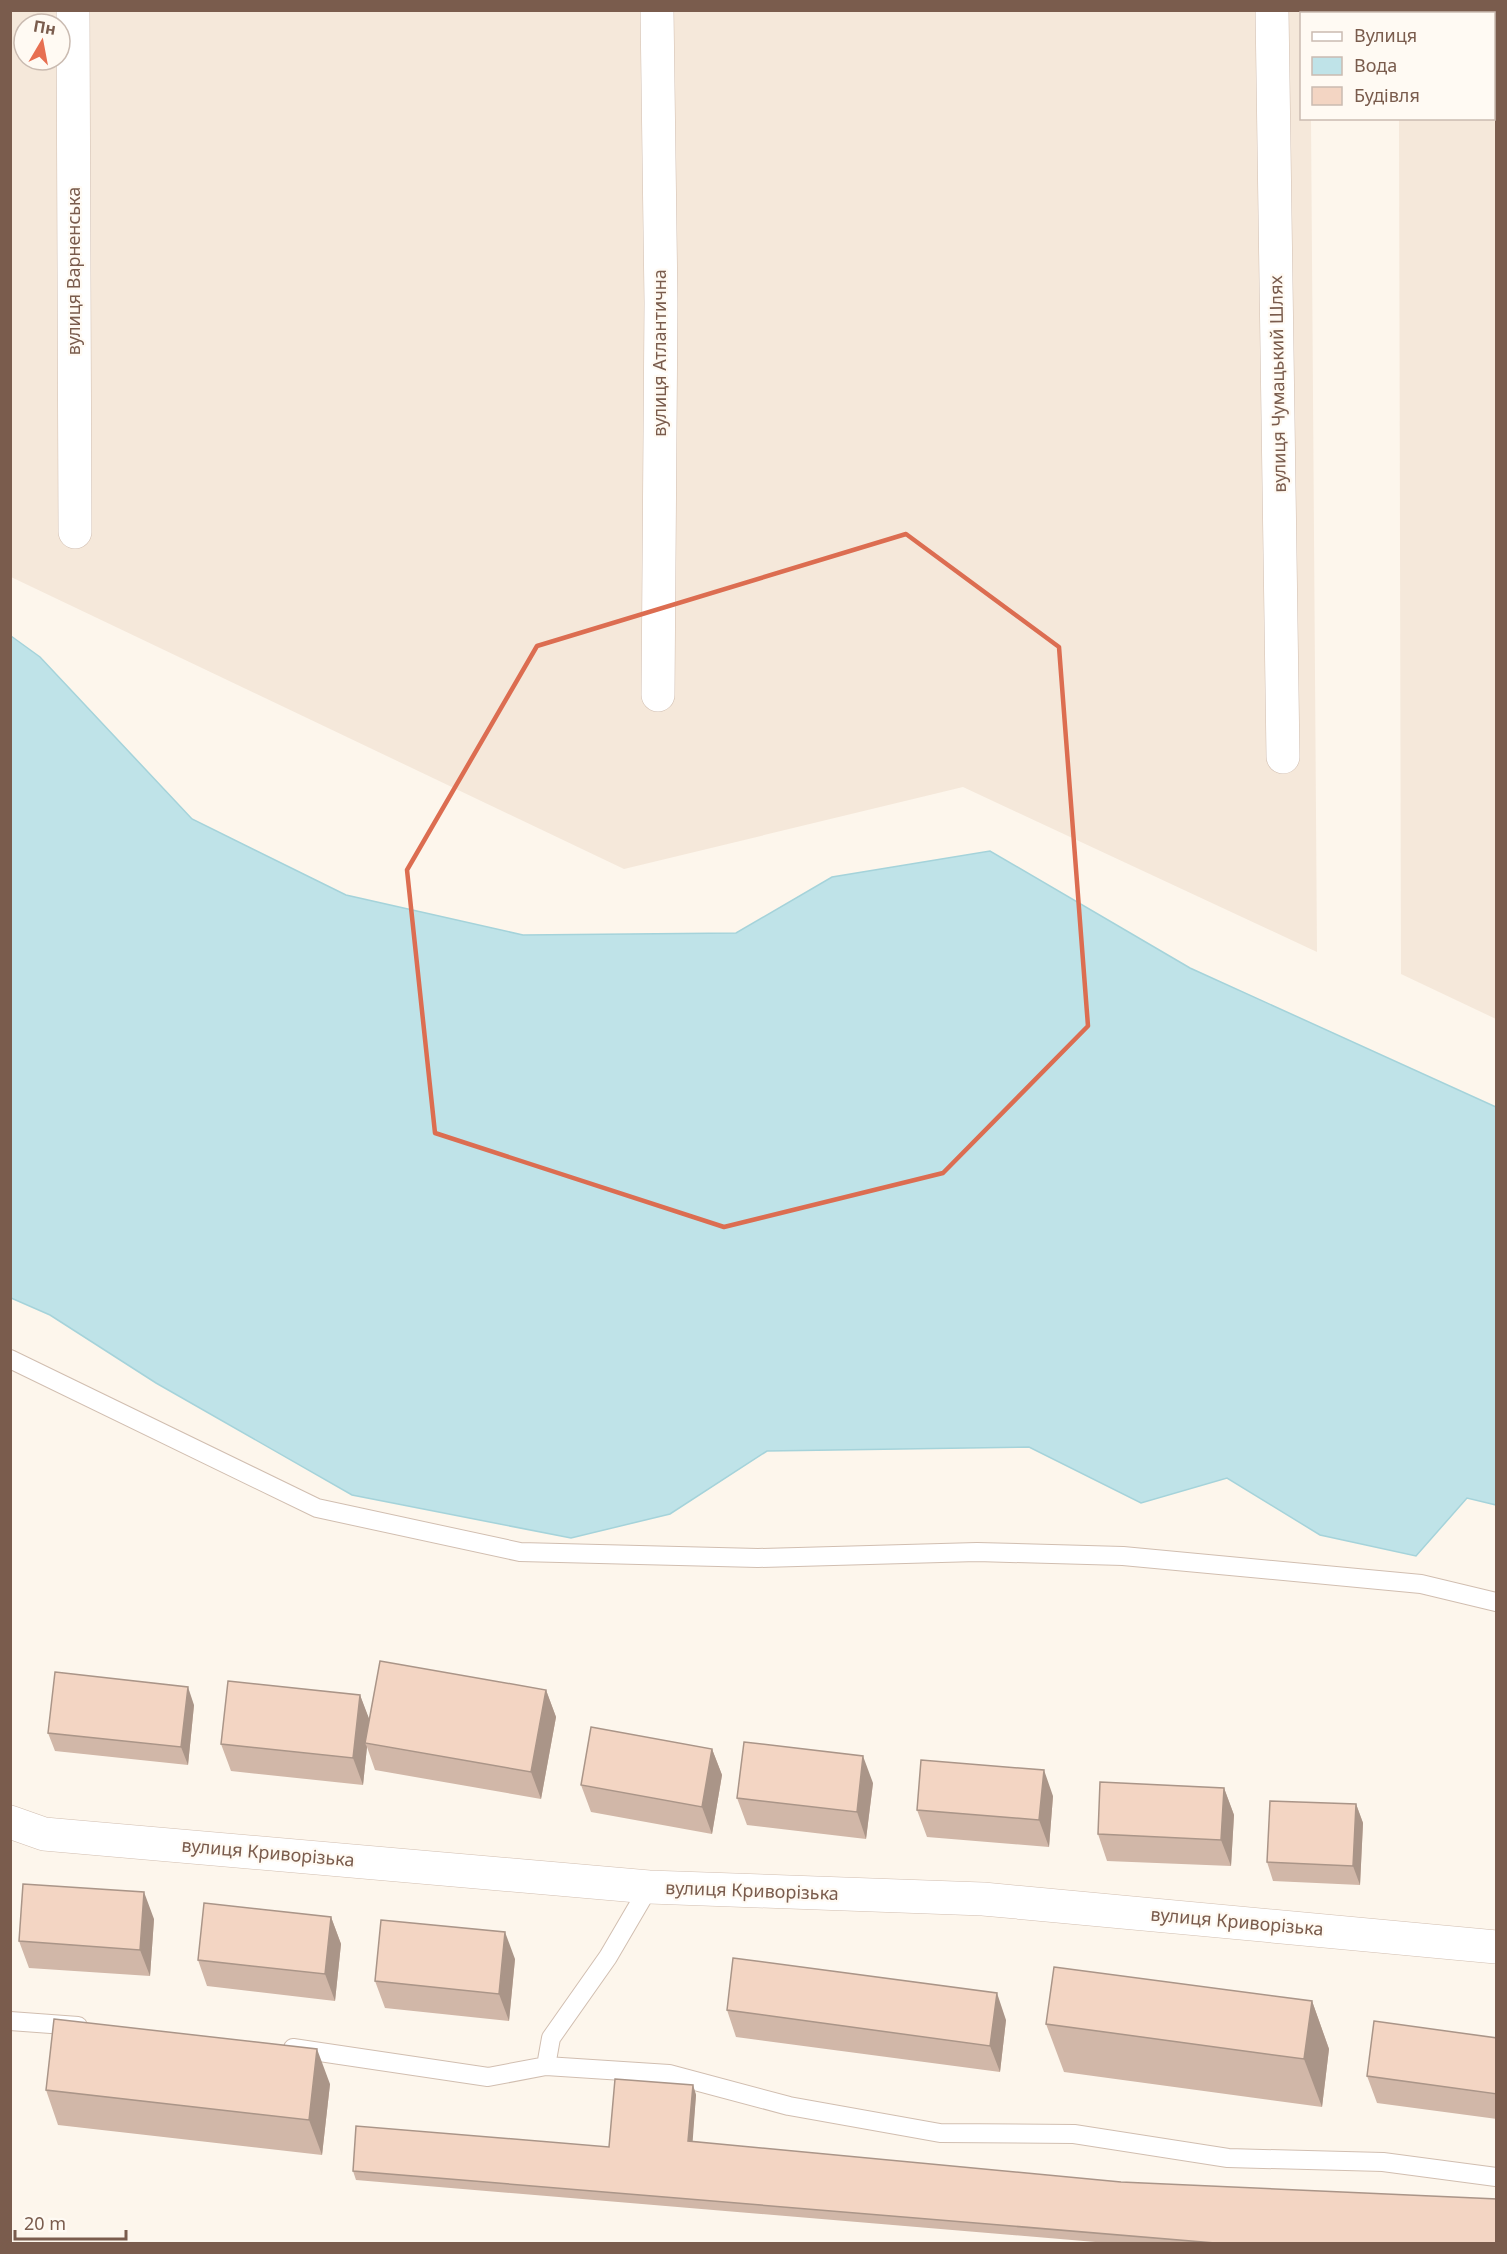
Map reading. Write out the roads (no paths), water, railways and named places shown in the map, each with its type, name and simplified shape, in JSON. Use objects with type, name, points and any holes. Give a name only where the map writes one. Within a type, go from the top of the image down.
[{"type":"street","name":"вулиця Варненська","points":[[73,10],[75,532]]},
{"type":"street","name":"вулиця Атлантична","points":[[657,10],[661,303],[658,695]]},
{"type":"street","name":"вулиця Чумацький Шлях","points":[[1272,10],[1283,757]]},
{"type":"street","name":"вулиця Криворізька","points":[[10,1822],[44,1834],[649,1887],[983,1899],[1497,1947]]},
{"type":"lane","points":[[10,1359],[317,1508],[519,1552],[758,1558],[977,1552],[1123,1556],[1421,1584],[1497,1602]]},
{"type":"lane","points":[[546,2066],[551,2038],[608,1957],[649,1887]]},
{"type":"lane","points":[[10,2020],[101,2028]]},
{"type":"lane","points":[[275,2046],[334,2052],[488,2077],[546,2066],[669,2074],[789,2106],[940,2133],[1074,2134],[1228,2158],[1383,2162],[1497,2177]]},
{"type":"water","points":[[11,636],[40,657],[192,819],[346,895],[523,935],[736,933],[832,877],[990,851],[1190,968],[1496,1107],[1496,1505],[1467,1498],[1416,1556],[1320,1535],[1227,1478],[1141,1503],[1029,1447],[767,1451],[670,1514],[571,1538],[352,1495],[156,1383],[50,1315],[11,1298]]}]
